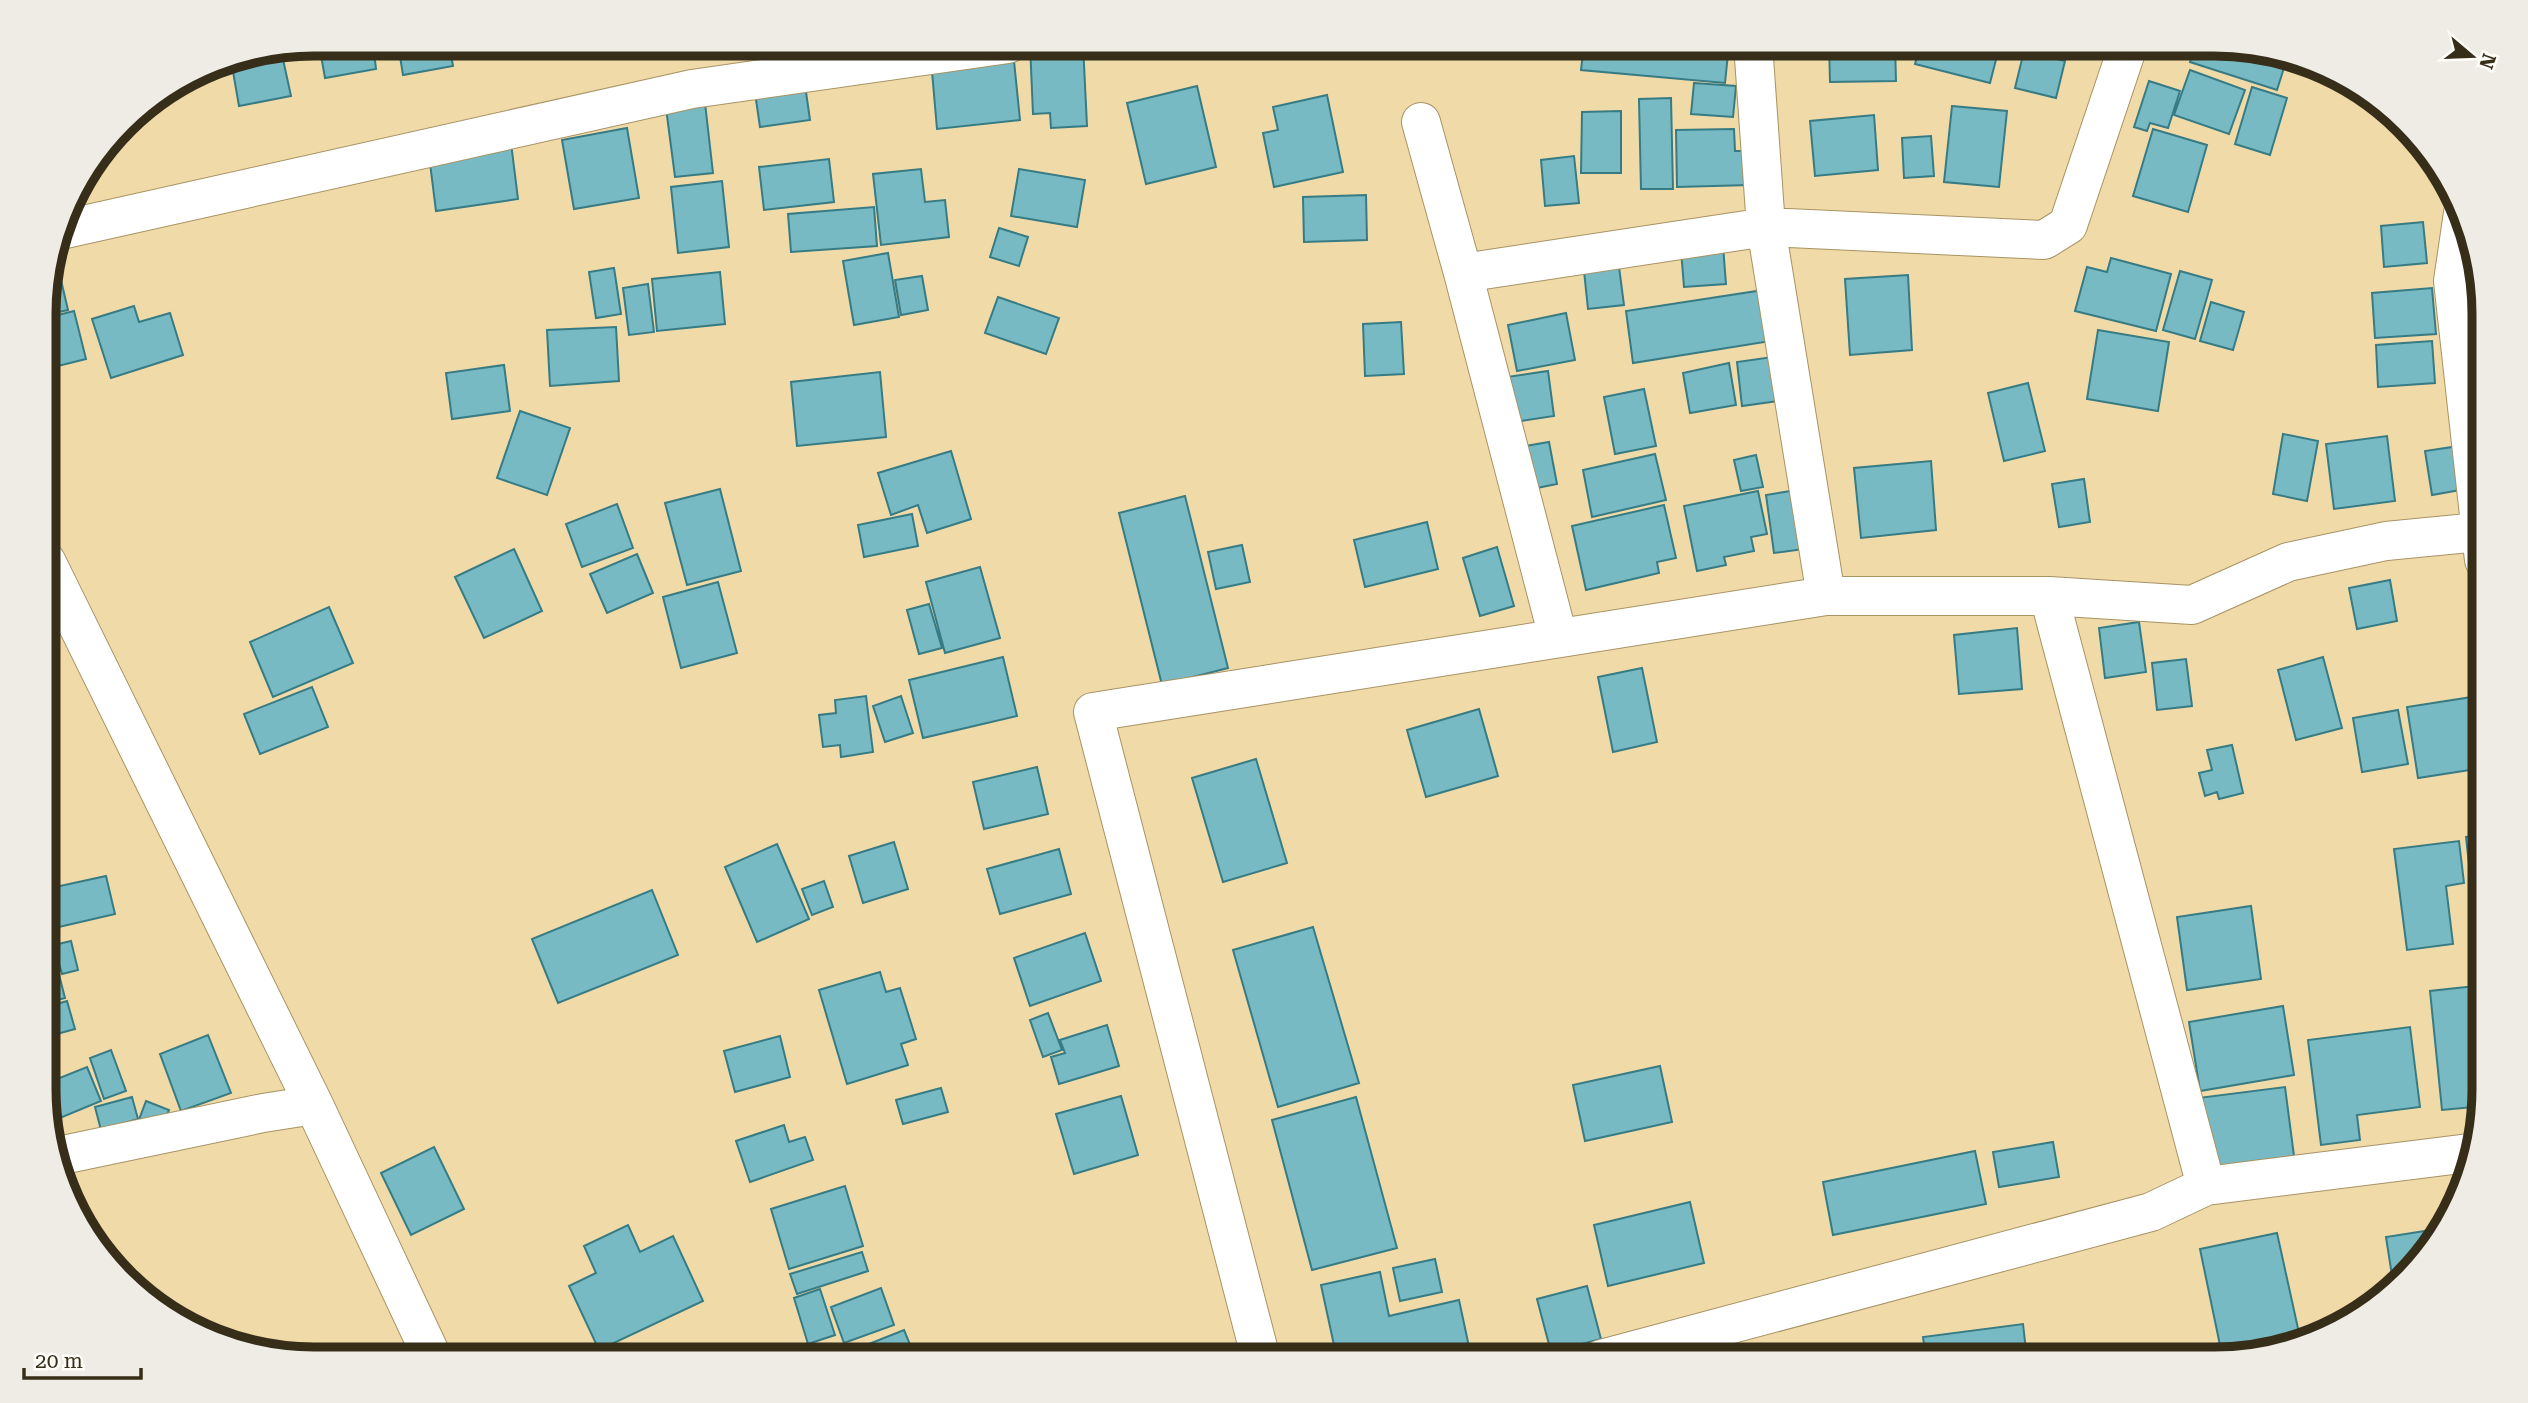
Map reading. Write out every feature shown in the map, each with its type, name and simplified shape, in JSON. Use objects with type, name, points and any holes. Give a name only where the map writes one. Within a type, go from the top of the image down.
[{"type":"street","points":[[71,228],[692,89],[924,56]]},
{"type":"street","points":[[1754,56],[1766,227],[1826,596]]},
{"type":"street","points":[[1463,273],[1766,227],[2044,240],[2068,225],[2125,56]]},
{"type":"street","points":[[1421,122],[1558,637]]},
{"type":"street","points":[[2460,236],[2453,281],[2472,461]]},
{"type":"street","points":[[1258,1347],[1093,712],[1826,596],[2049,596],[2192,605],[2288,562],[2385,541],[2472,546]]},
{"type":"street","points":[[56,581],[314,1105],[427,1347]]},
{"type":"street","points":[[2049,596],[2206,1186]]},
{"type":"street","points":[[65,1155],[263,1113],[314,1105]]},
{"type":"street","points":[[1646,1347],[2151,1212],[2206,1186],[2464,1154]]},
{"type":"building","points":[[321,56],[374,56],[376,69],[325,78]]},
{"type":"building","points":[[400,56],[451,56],[453,66],[403,75]]},
{"type":"building","points":[[967,56],[1014,56],[1020,120],[937,129],[931,60]]},
{"type":"building","points":[[1031,56],[1084,56],[1087,126],[1051,128],[1050,113],[1033,114]]},
{"type":"building","points":[[1583,56],[1728,56],[1725,83],[1581,70]]},
{"type":"building","points":[[1829,56],[1895,56],[1896,81],[1830,82]]},
{"type":"building","points":[[1917,56],[1997,56],[1990,83],[1915,64]]},
{"type":"building","points":[[2023,56],[2044,56],[2065,61],[2056,98],[2015,88]]},
{"type":"building","points":[[2192,56],[2214,56],[2248,58],[2285,66],[2277,90],[2190,62]]},
{"type":"building","points":[[283,58],[291,96],[239,106],[233,69]]},
{"type":"building","points":[[2190,70],[2245,90],[2229,134],[2174,115]]},
{"type":"building","points":[[804,78],[810,120],[760,127],[754,86]]},
{"type":"building","points":[[2149,81],[2180,91],[2168,128],[2150,123],[2147,131],[2134,127]]},
{"type":"building","points":[[1694,83],[1736,86],[1733,117],[1691,114]]},
{"type":"building","points":[[1197,86],[1216,167],[1146,184],[1127,103]]},
{"type":"building","points":[[2252,87],[2287,98],[2270,155],[2235,144]]},
{"type":"building","points":[[1327,95],[1343,172],[1274,187],[1263,133],[1278,130],[1273,107]]},
{"type":"building","points":[[1671,98],[1673,189],[1641,189],[1639,99]]},
{"type":"building","points":[[705,103],[713,173],[675,177],[666,108]]},
{"type":"building","points":[[1952,106],[2007,111],[1999,187],[1944,182]]},
{"type":"building","points":[[1621,111],[1621,173],[1581,173],[1582,112]]},
{"type":"building","points":[[1874,115],[1878,170],[1815,176],[1810,121]]},
{"type":"building","points":[[627,128],[639,198],[574,209],[562,140]]},
{"type":"building","points":[[1734,129],[1735,151],[1749,151],[1750,185],[1677,187],[1676,130]]},
{"type":"building","points":[[2153,129],[2207,145],[2188,212],[2133,196]]},
{"type":"building","points":[[1931,136],[1934,176],[1904,178],[1902,138]]},
{"type":"building","points":[[511,143],[518,199],[436,211],[429,155]]},
{"type":"building","points":[[1574,156],[1579,203],[1545,206],[1541,160]]},
{"type":"building","points":[[829,159],[834,202],[764,210],[759,167]]},
{"type":"building","points":[[921,169],[925,202],[945,200],[949,237],[881,245],[873,174]]},
{"type":"building","points":[[1019,169],[1085,180],[1077,227],[1011,216]]},
{"type":"building","points":[[722,181],[729,247],[678,253],[671,187]]},
{"type":"building","points":[[1366,195],[1367,240],[1304,242],[1303,197]]},
{"type":"building","points":[[874,207],[877,246],[791,252],[788,214]]},
{"type":"building","points":[[2423,222],[2427,263],[2384,267],[2381,226]]},
{"type":"building","points":[[999,228],[1028,237],[1019,266],[990,257]]},
{"type":"building","points":[[1723,246],[1726,284],[1684,287],[1681,250]]},
{"type":"building","points":[[888,253],[899,317],[854,325],[843,261]]},
{"type":"building","points":[[2111,258],[2171,274],[2156,331],[2075,311],[2087,267],[2107,272]]},
{"type":"building","points":[[1619,267],[1624,305],[1588,309],[1584,271]]},
{"type":"building","points":[[614,268],[621,314],[596,318],[589,272]]},
{"type":"building","points":[[2180,271],[2212,280],[2195,339],[2163,330]]},
{"type":"building","points":[[720,272],[725,324],[657,331],[652,279]]},
{"type":"building","points":[[1908,275],[1912,350],[1850,355],[1845,279]]},
{"type":"building","points":[[922,276],[928,310],[901,315],[895,280]]},
{"type":"building","points":[[61,280],[68,310],[56,313],[57,297],[58,281]]},
{"type":"building","points":[[648,284],[654,332],[629,335],[623,288]]},
{"type":"building","points":[[2432,288],[2436,334],[2375,338],[2372,293]]},
{"type":"building","points":[[1770,289],[1777,340],[1633,363],[1626,311]]},
{"type":"building","points":[[998,297],[1059,318],[1046,354],[985,333]]},
{"type":"building","points":[[2211,302],[2244,312],[2233,350],[2200,341]]},
{"type":"building","points":[[134,306],[139,322],[170,313],[183,355],[111,378],[92,319]]},
{"type":"building","points":[[74,311],[86,359],[56,366],[56,316]]},
{"type":"building","points":[[1566,313],[1575,360],[1517,371],[1508,325]]},
{"type":"building","points":[[1401,322],[1404,374],[1365,376],[1363,324]]},
{"type":"building","points":[[616,327],[619,381],[550,386],[547,330]]},
{"type":"building","points":[[2098,330],[2169,342],[2158,411],[2087,399]]},
{"type":"building","points":[[2432,341],[2435,383],[2378,387],[2376,345]]},
{"type":"building","points":[[1780,356],[1786,400],[1742,406],[1737,362]]},
{"type":"building","points":[[1729,363],[1736,405],[1690,413],[1683,373]]},
{"type":"building","points":[[504,365],[510,411],[452,419],[446,373]]},
{"type":"building","points":[[1548,371],[1554,416],[1514,422],[1507,377]]},
{"type":"building","points":[[880,372],[886,437],[797,446],[791,382]]},
{"type":"building","points":[[2028,383],[2045,451],[2004,461],[1988,393]]},
{"type":"building","points":[[1644,389],[1656,446],[1615,454],[1604,397]]},
{"type":"building","points":[[520,411],[570,428],[547,495],[497,478]]},
{"type":"building","points":[[2283,434],[2318,441],[2307,501],[2273,494]]},
{"type":"building","points":[[2387,436],[2395,501],[2334,509],[2326,444]]},
{"type":"building","points":[[1549,442],[1557,484],[1527,490],[1519,447]]},
{"type":"building","points":[[2459,446],[2466,489],[2432,495],[2425,451]]},
{"type":"building","points":[[951,451],[971,519],[927,533],[918,505],[891,515],[878,473]]},
{"type":"building","points":[[1655,454],[1666,500],[1592,517],[1583,470]]},
{"type":"building","points":[[1756,455],[1763,487],[1741,491],[1734,460]]},
{"type":"building","points":[[1931,461],[1936,530],[1861,538],[1854,468]]},
{"type":"building","points":[[2084,479],[2090,522],[2059,527],[2052,484]]},
{"type":"building","points":[[720,489],[741,571],[687,585],[665,503]]},
{"type":"building","points":[[1803,489],[1812,548],[1774,553],[1766,495]]},
{"type":"building","points":[[1758,491],[1767,534],[1751,537],[1754,551],[1724,557],[1726,565],[1697,571],[1684,506]]},
{"type":"building","points":[[1185,496],[1228,668],[1162,685],[1119,513]]},
{"type":"building","points":[[617,504],[633,548],[582,567],[566,524]]},
{"type":"building","points":[[1664,505],[1676,558],[1657,562],[1659,573],[1586,590],[1572,526]]},
{"type":"building","points":[[912,514],[918,546],[864,557],[858,525]]},
{"type":"building","points":[[1427,522],[1438,569],[1365,587],[1354,540]]},
{"type":"building","points":[[1242,545],[1250,582],[1216,589],[1208,552]]},
{"type":"building","points":[[1497,547],[1514,606],[1480,616],[1463,558]]},
{"type":"building","points":[[514,549],[542,611],[484,638],[455,577]]},
{"type":"building","points":[[637,554],[653,593],[607,613],[590,574]]},
{"type":"building","points":[[980,567],[1000,638],[945,653],[926,582]]},
{"type":"building","points":[[2390,580],[2397,621],[2357,629],[2349,588]]},
{"type":"building","points":[[718,582],[737,653],[681,668],[663,597]]},
{"type":"building","points":[[929,604],[942,648],[919,654],[907,610]]},
{"type":"building","points":[[329,607],[353,663],[273,697],[250,642]]},
{"type":"building","points":[[2139,622],[2146,672],[2105,678],[2099,628]]},
{"type":"building","points":[[2017,628],[2022,689],[1959,694],[1954,635]]},
{"type":"building","points":[[1003,657],[1017,716],[923,738],[909,680]]},
{"type":"building","points":[[2323,657],[2342,728],[2296,740],[2278,670]]},
{"type":"building","points":[[2186,659],[2192,706],[2157,710],[2152,663]]},
{"type":"building","points":[[1642,668],[1657,742],[1613,752],[1598,677]]},
{"type":"building","points":[[312,687],[328,727],[260,754],[244,714]]},
{"type":"building","points":[[866,696],[873,752],[841,757],[840,745],[823,747],[819,715],[836,713],[835,700]]},
{"type":"building","points":[[901,696],[913,733],[885,742],[873,706]]},
{"type":"building","points":[[2472,697],[2472,770],[2418,778],[2407,707]]},
{"type":"building","points":[[1479,709],[1498,776],[1426,797],[1407,730]]},
{"type":"building","points":[[2398,710],[2408,764],[2362,772],[2353,718]]},
{"type":"building","points":[[2232,745],[2243,793],[2219,799],[2217,792],[2205,796],[2199,773],[2212,770],[2207,750]]},
{"type":"building","points":[[1256,759],[1287,863],[1223,882],[1192,778]]},
{"type":"building","points":[[1037,767],[1048,814],[984,829],[973,782]]},
{"type":"building","points":[[2472,836],[2472,883],[2471,883],[2466,837]]},
{"type":"building","points":[[2459,841],[2464,883],[2446,886],[2453,944],[2407,950],[2394,849]]},
{"type":"building","points":[[894,842],[908,889],[863,903],[849,856]]},
{"type":"building","points":[[777,844],[809,919],[757,942],[725,867]]},
{"type":"building","points":[[1059,849],[1071,894],[1000,914],[987,869]]},
{"type":"building","points":[[106,876],[115,914],[56,928],[56,887]]},
{"type":"building","points":[[824,881],[833,907],[812,915],[802,889]]},
{"type":"building","points":[[652,890],[678,955],[558,1003],[532,939]]},
{"type":"building","points":[[2251,906],[2261,979],[2187,990],[2177,917]]},
{"type":"building","points":[[1313,927],[1359,1083],[1278,1107],[1233,950]]},
{"type":"building","points":[[1085,933],[1101,981],[1030,1006],[1014,958]]},
{"type":"building","points":[[71,941],[78,970],[62,974],[56,945]]},
{"type":"building","points":[[56,963],[65,998],[56,1000]]},
{"type":"building","points":[[880,972],[886,992],[900,988],[916,1039],[901,1044],[908,1065],[847,1084],[819,990]]},
{"type":"building","points":[[2472,986],[2471,1107],[2442,1110],[2430,991]]},
{"type":"building","points":[[67,1001],[75,1029],[56,1034],[56,1004]]},
{"type":"building","points":[[2283,1006],[2294,1075],[2200,1091],[2189,1022]]},
{"type":"building","points":[[1048,1013],[1062,1050],[1043,1057],[1030,1020]]},
{"type":"building","points":[[1107,1025],[1119,1066],[1059,1084],[1051,1057],[1065,1053],[1060,1040]]},
{"type":"building","points":[[2410,1027],[2420,1107],[2357,1115],[2360,1140],[2321,1145],[2308,1040]]},
{"type":"building","points":[[208,1035],[231,1093],[181,1111],[160,1054]]},
{"type":"building","points":[[780,1036],[790,1077],[735,1092],[724,1051]]},
{"type":"building","points":[[111,1050],[126,1091],[104,1099],[90,1058]]},
{"type":"building","points":[[1660,1066],[1672,1122],[1585,1141],[1573,1085]]},
{"type":"building","points":[[87,1067],[101,1101],[60,1118],[56,1079]]},
{"type":"building","points":[[2285,1087],[2294,1156],[2206,1168],[2198,1098]]},
{"type":"building","points":[[941,1088],[948,1112],[903,1124],[896,1100]]},
{"type":"building","points":[[1121,1096],[1138,1155],[1074,1174],[1056,1114]]},
{"type":"building","points":[[132,1097],[138,1119],[101,1130],[95,1107]]},
{"type":"building","points":[[1356,1097],[1397,1248],[1312,1270],[1272,1120]]},
{"type":"building","points":[[146,1101],[169,1110],[159,1134],[137,1125]]},
{"type":"building","points":[[784,1125],[789,1142],[805,1137],[813,1160],[750,1182],[736,1141]]},
{"type":"building","points":[[2053,1142],[2059,1177],[1999,1187],[1993,1152]]},
{"type":"building","points":[[434,1147],[464,1209],[411,1235],[381,1173]]},
{"type":"building","points":[[1975,1151],[1986,1204],[1833,1235],[1823,1182]]},
{"type":"building","points":[[845,1186],[863,1246],[789,1269],[771,1209]]},
{"type":"building","points":[[1690,1202],[1704,1263],[1608,1286],[1594,1225]]},
{"type":"building","points":[[628,1225],[640,1252],[673,1236],[703,1301],[605,1347],[598,1347],[569,1286],[596,1273],[584,1246]]},
{"type":"building","points":[[2429,1230],[2419,1246],[2392,1275],[2386,1237]]},
{"type":"building","points":[[2277,1233],[2299,1332],[2242,1345],[2220,1347],[2200,1249]]},
{"type":"building","points":[[862,1252],[868,1271],[797,1294],[790,1274]]},
{"type":"building","points":[[1435,1259],[1442,1292],[1400,1301],[1393,1268]]},
{"type":"building","points":[[1380,1272],[1389,1316],[1459,1300],[1469,1347],[1334,1347],[1321,1285]]},
{"type":"building","points":[[1587,1286],[1601,1339],[1570,1347],[1550,1347],[1537,1299]]},
{"type":"building","points":[[881,1288],[894,1325],[844,1343],[831,1307]]},
{"type":"building","points":[[820,1289],[835,1335],[808,1344],[794,1298]]},
{"type":"building","points":[[2023,1324],[2026,1347],[1924,1347],[1923,1337]]},
{"type":"building","points":[[904,1330],[911,1347],[861,1347]]}]
